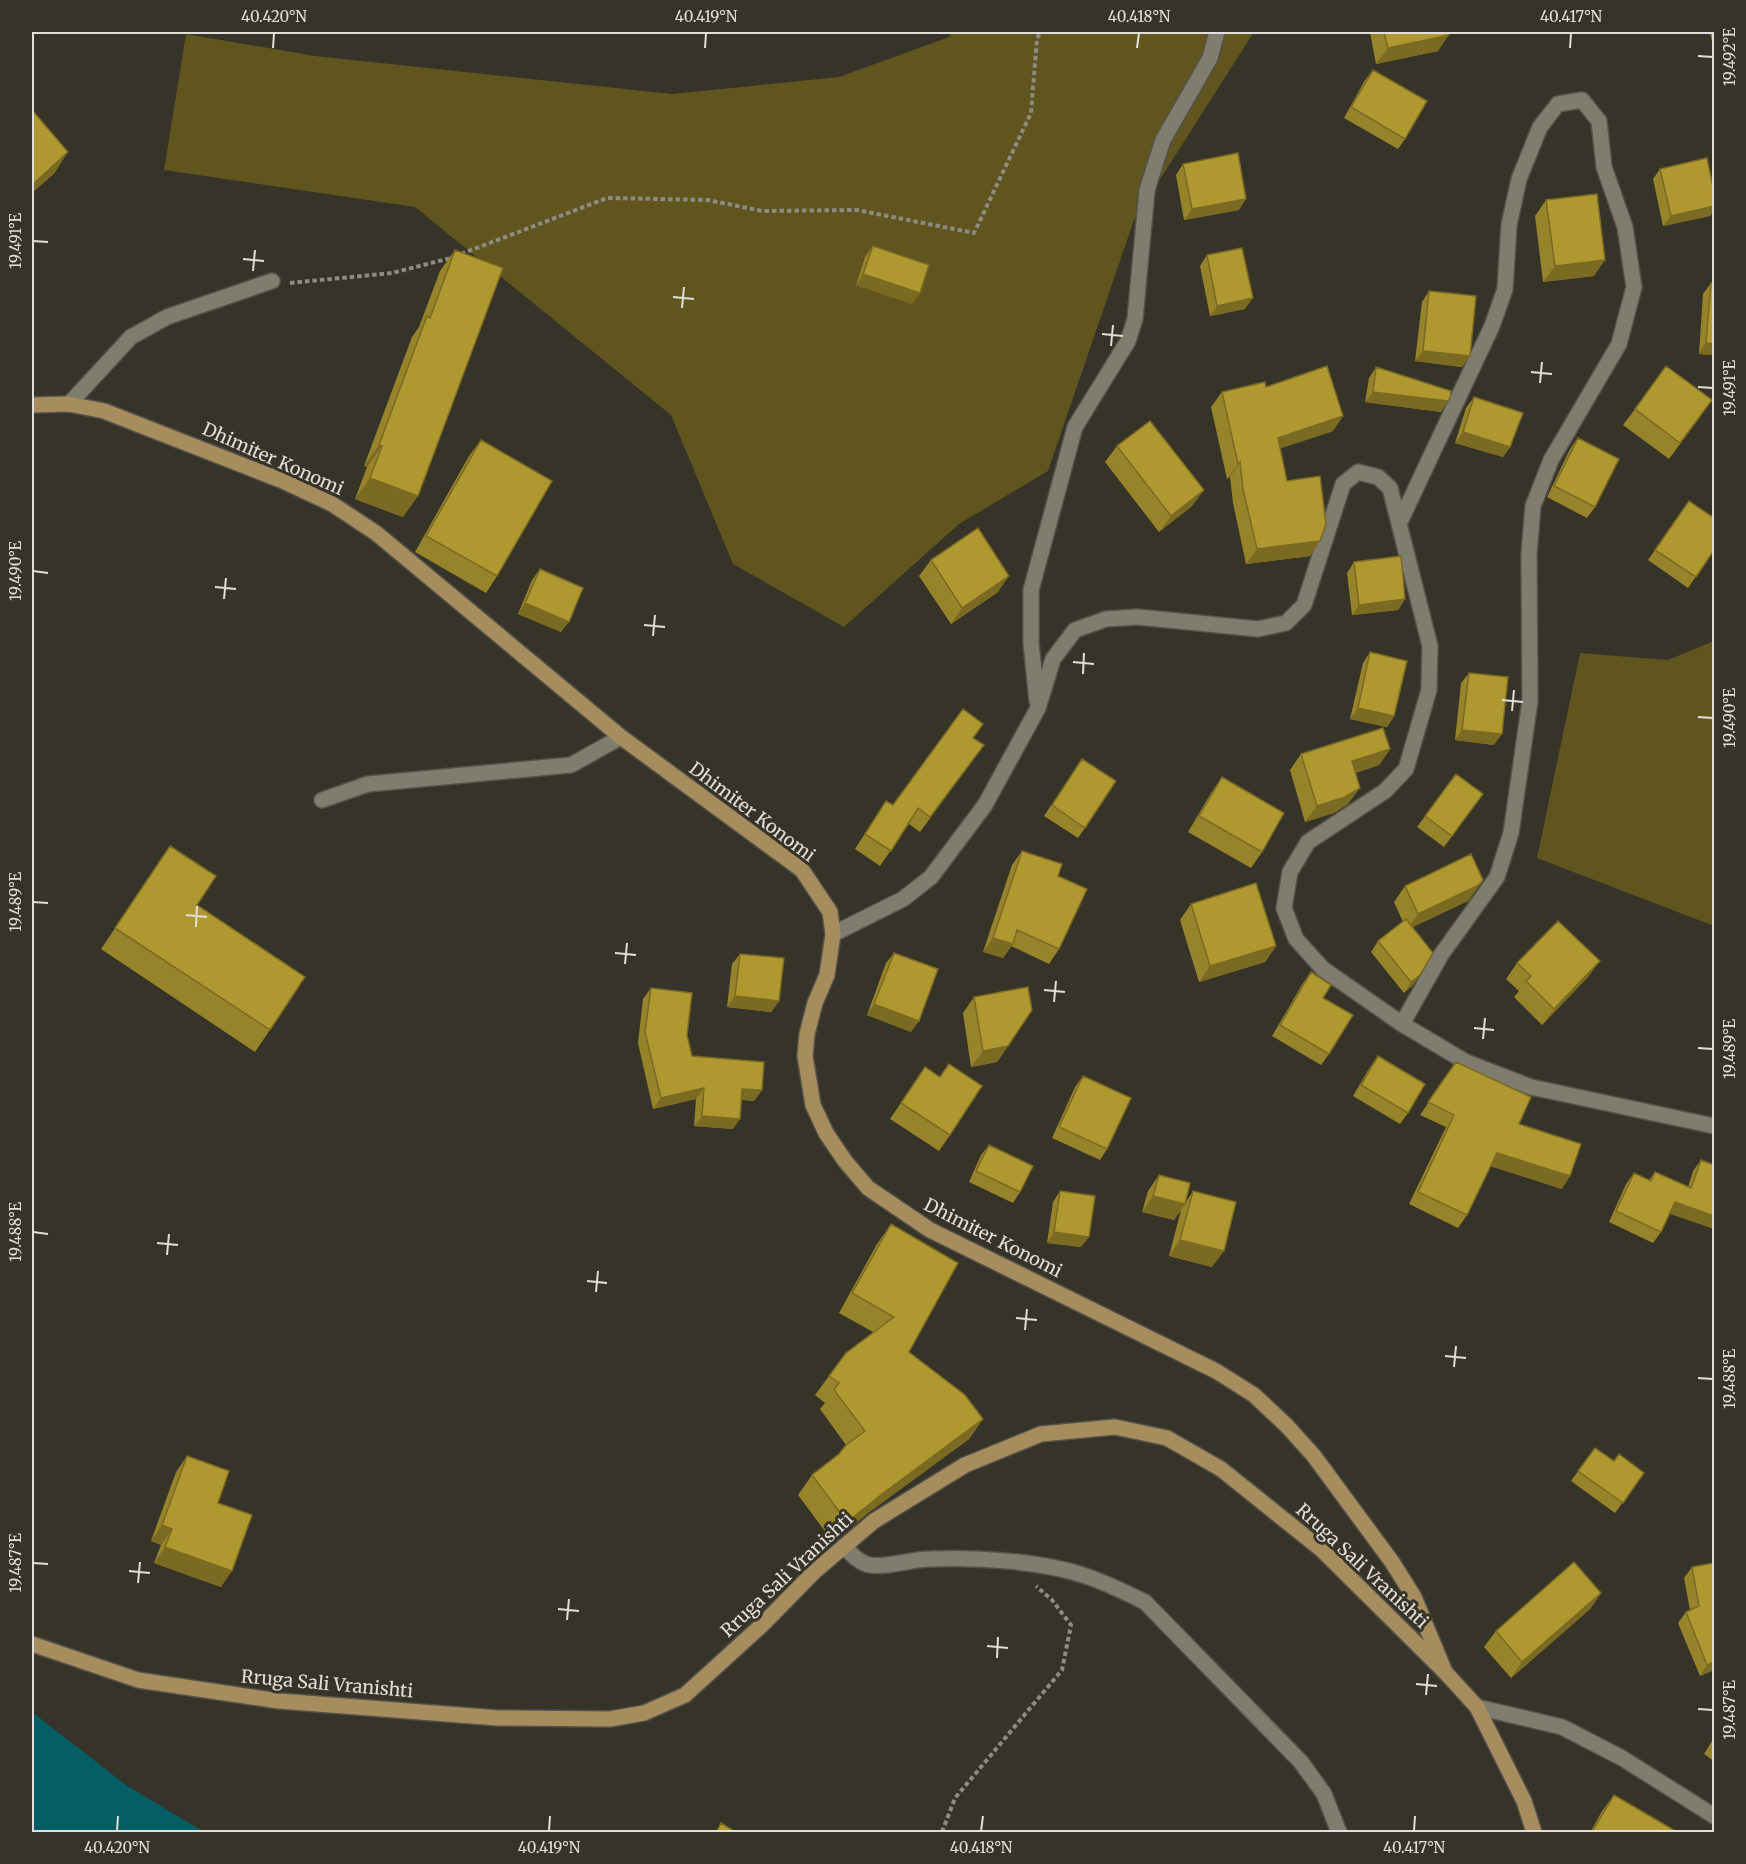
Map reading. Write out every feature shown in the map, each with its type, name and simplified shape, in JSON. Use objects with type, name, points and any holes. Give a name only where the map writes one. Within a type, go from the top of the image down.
[{"type":"main road","name":"Dhimiter Konomi","points":[[32,405],[69,404],[104,411],[284,481],[332,504],[385,540],[621,737],[802,870],[830,912],[833,934],[827,975],[815,1003],[807,1034],[805,1056],[813,1105],[826,1133],[845,1161],[868,1188],[930,1230],[1216,1371],[1254,1395],[1314,1456],[1392,1562],[1414,1597],[1446,1672]]},
{"type":"main road","name":"Rruga Sali Vranishti","points":[[32,1644],[138,1680],[279,1701],[498,1718],[610,1719],[645,1713],[685,1695],[762,1625],[815,1571],[874,1521],[965,1465],[1041,1434],[1115,1427],[1167,1438],[1221,1469],[1322,1550],[1446,1672],[1477,1707],[1524,1801],[1534,1833]]},
{"type":"street","points":[[1038,708],[1031,644],[1031,590],[1075,427],[1128,341],[1135,319],[1147,190],[1163,140],[1210,58],[1217,32]]},
{"type":"street","points":[[1399,524],[1492,326],[1505,289],[1509,225],[1519,179],[1540,127],[1558,104],[1582,100],[1599,121],[1604,167],[1625,228],[1634,287],[1619,344],[1551,460],[1533,506],[1529,554],[1530,701],[1511,833],[1497,877],[1441,955],[1402,1024]]},
{"type":"street","points":[[69,404],[131,337],[167,317],[272,281]]},
{"type":"street","points":[[833,934],[903,899],[931,877],[985,805],[1038,708],[1053,659],[1075,630],[1106,619],[1138,617],[1258,629],[1286,624],[1304,605],[1343,484],[1358,472],[1378,477],[1390,489],[1430,646],[1429,690],[1406,769],[1385,791],[1308,842],[1290,872],[1284,908],[1296,939],[1323,969],[1402,1024],[1466,1062],[1531,1087],[1714,1126]]},
{"type":"street","points":[[322,800],[368,784],[571,765],[621,737]]},
{"type":"street","points":[[844,1546],[856,1558],[869,1565],[929,1559],[1009,1561],[1047,1567],[1084,1575],[1144,1602],[1301,1762],[1324,1794],[1339,1833]]},
{"type":"street","points":[[1477,1707],[1562,1727],[1622,1758],[1714,1816]]},
{"type":"path","points":[[252,288],[392,273],[451,258],[607,198],[708,200],[762,211],[857,210],[974,233],[1031,113],[1037,38],[1041,32]]},
{"type":"path","points":[[942,1833],[955,1798],[1062,1670],[1071,1625],[1052,1600],[1035,1585]]},
{"type":"shaded area","points":[[951,32],[1254,32],[1134,220],[1048,471],[959,524],[844,627],[733,564],[671,415],[415,207],[164,170],[186,34],[315,56],[672,94],[839,77],[949,37]]},
{"type":"shaded area","points":[[1714,641],[1714,926],[1537,858],[1580,653],[1668,660]]},
{"type":"water","points":[[32,1712],[126,1785],[204,1832],[32,1832]]},
{"type":"building","points":[[1384,32],[1448,32],[1449,35],[1388,48]]},
{"type":"building","points":[[1373,70],[1427,101],[1405,139],[1351,107]]},
{"type":"building","points":[[32,110],[68,152],[32,185]]},
{"type":"building","points":[[1238,153],[1246,199],[1192,209],[1183,164]]},
{"type":"building","points":[[1707,158],[1714,192],[1714,206],[1671,216],[1660,169]]},
{"type":"building","points":[[1597,194],[1605,260],[1555,266],[1546,200]]},
{"type":"building","points":[[873,246],[929,265],[920,293],[863,274]]},
{"type":"building","points":[[1242,248],[1253,298],[1217,306],[1207,255]]},
{"type":"building","points":[[455,250],[503,268],[418,496],[370,478],[382,446],[379,445],[427,316],[430,318]]},
{"type":"building","points":[[1711,283],[1714,284],[1714,344],[1706,343]]},
{"type":"building","points":[[1429,291],[1476,296],[1470,356],[1423,351]]},
{"type":"building","points":[[1327,366],[1343,416],[1278,438],[1287,481],[1320,476],[1326,524],[1320,541],[1257,549],[1243,489],[1240,462],[1238,464],[1222,392],[1265,382],[1266,387]]},
{"type":"building","points":[[1666,366],[1712,400],[1680,443],[1635,409]]},
{"type":"building","points":[[1376,367],[1451,391],[1450,398],[1448,401],[1373,392]]},
{"type":"building","points":[[1474,397],[1523,413],[1510,447],[1463,432]]},
{"type":"building","points":[[1150,421],[1204,490],[1171,516],[1117,446]]},
{"type":"building","points":[[1578,438],[1619,459],[1595,507],[1554,486]]},
{"type":"building","points":[[481,440],[552,481],[497,576],[426,536]]},
{"type":"building","points":[[1689,501],[1714,518],[1714,550],[1696,577],[1655,550]]},
{"type":"building","points":[[978,528],[1009,576],[962,608],[931,560]]},
{"type":"building","points":[[1401,556],[1405,599],[1359,605],[1354,562]]},
{"type":"building","points":[[540,569],[583,588],[569,622],[525,603]]},
{"type":"building","points":[[1370,652],[1407,661],[1394,716],[1358,708]]},
{"type":"building","points":[[1469,673],[1508,677],[1502,734],[1462,730]]},
{"type":"building","points":[[963,709],[983,724],[973,738],[984,745],[930,817],[918,808],[891,851],[865,834],[886,801],[893,805]]},
{"type":"building","points":[[1383,728],[1390,749],[1352,761],[1360,788],[1345,797],[1317,806],[1301,754]]},
{"type":"building","points":[[1082,759],[1116,781],[1085,828],[1052,805]]},
{"type":"building","points":[[1456,774],[1483,794],[1452,836],[1425,816]]},
{"type":"building","points":[[1222,777],[1284,813],[1262,852],[1199,816]]},
{"type":"building","points":[[170,846],[216,876],[197,905],[305,977],[270,1030],[115,928]]},
{"type":"building","points":[[1022,851],[1062,864],[1058,876],[1087,889],[1059,949],[1017,930],[1013,944],[993,938]]},
{"type":"building","points":[[1471,854],[1483,880],[1479,885],[1418,914],[1405,886]]},
{"type":"building","points":[[1256,883],[1276,946],[1210,966],[1191,904]]},
{"type":"building","points":[[1406,919],[1433,953],[1420,975],[1411,982],[1378,941]]},
{"type":"building","points":[[1558,921],[1600,961],[1554,1009],[1526,981],[1531,976],[1517,963]]},
{"type":"building","points":[[894,953],[938,969],[919,1021],[874,1004]]},
{"type":"building","points":[[740,954],[784,958],[779,1001],[735,996]]},
{"type":"building","points":[[1311,972],[1331,985],[1323,998],[1353,1015],[1329,1054],[1280,1025]]},
{"type":"building","points":[[1028,987],[1032,1010],[1008,1046],[983,1051],[974,997]]},
{"type":"building","points":[[651,988],[692,993],[687,1035],[692,1056],[764,1062],[762,1090],[742,1089],[740,1119],[702,1116],[704,1088],[661,1098],[645,1032]]},
{"type":"building","points":[[1378,1056],[1425,1084],[1408,1113],[1361,1085]]},
{"type":"building","points":[[1456,1062],[1531,1097],[1519,1124],[1581,1144],[1570,1176],[1497,1153],[1467,1215],[1418,1192],[1454,1115],[1428,1102]]},
{"type":"building","points":[[949,1064],[982,1086],[950,1135],[901,1103],[925,1067],[940,1077]]},
{"type":"building","points":[[1083,1076],[1131,1098],[1107,1149],[1059,1127]]},
{"type":"building","points":[[989,1145],[1033,1166],[1020,1192],[976,1171]]},
{"type":"building","points":[[1701,1160],[1714,1165],[1714,1216],[1675,1202],[1661,1232],[1616,1211],[1634,1173],[1651,1181],[1655,1172],[1691,1188]]},
{"type":"building","points":[[1159,1175],[1190,1183],[1185,1204],[1153,1196]]},
{"type":"building","points":[[1060,1191],[1095,1196],[1089,1237],[1054,1232]]},
{"type":"building","points":[[1193,1191],[1236,1202],[1224,1251],[1180,1240]]},
{"type":"building","points":[[891,1224],[958,1263],[909,1352],[965,1395],[983,1419],[847,1522],[812,1475],[865,1431],[834,1390],[839,1383],[829,1376],[846,1353],[894,1317],[852,1293]]},
{"type":"building","points":[[1595,1448],[1614,1461],[1619,1454],[1644,1473],[1623,1503],[1578,1471]]},
{"type":"building","points":[[187,1456],[229,1471],[218,1503],[252,1515],[232,1571],[165,1547],[172,1529],[162,1525]]},
{"type":"building","points":[[1574,1562],[1601,1593],[1522,1662],[1496,1631]]},
{"type":"building","points":[[1714,1563],[1714,1662],[1707,1665],[1686,1612],[1699,1606],[1692,1567]]},
{"type":"building","points":[[1614,1795],[1679,1833],[1597,1833],[1593,1830]]},
{"type":"building","points":[[721,1823],[737,1833],[716,1833]]}]
